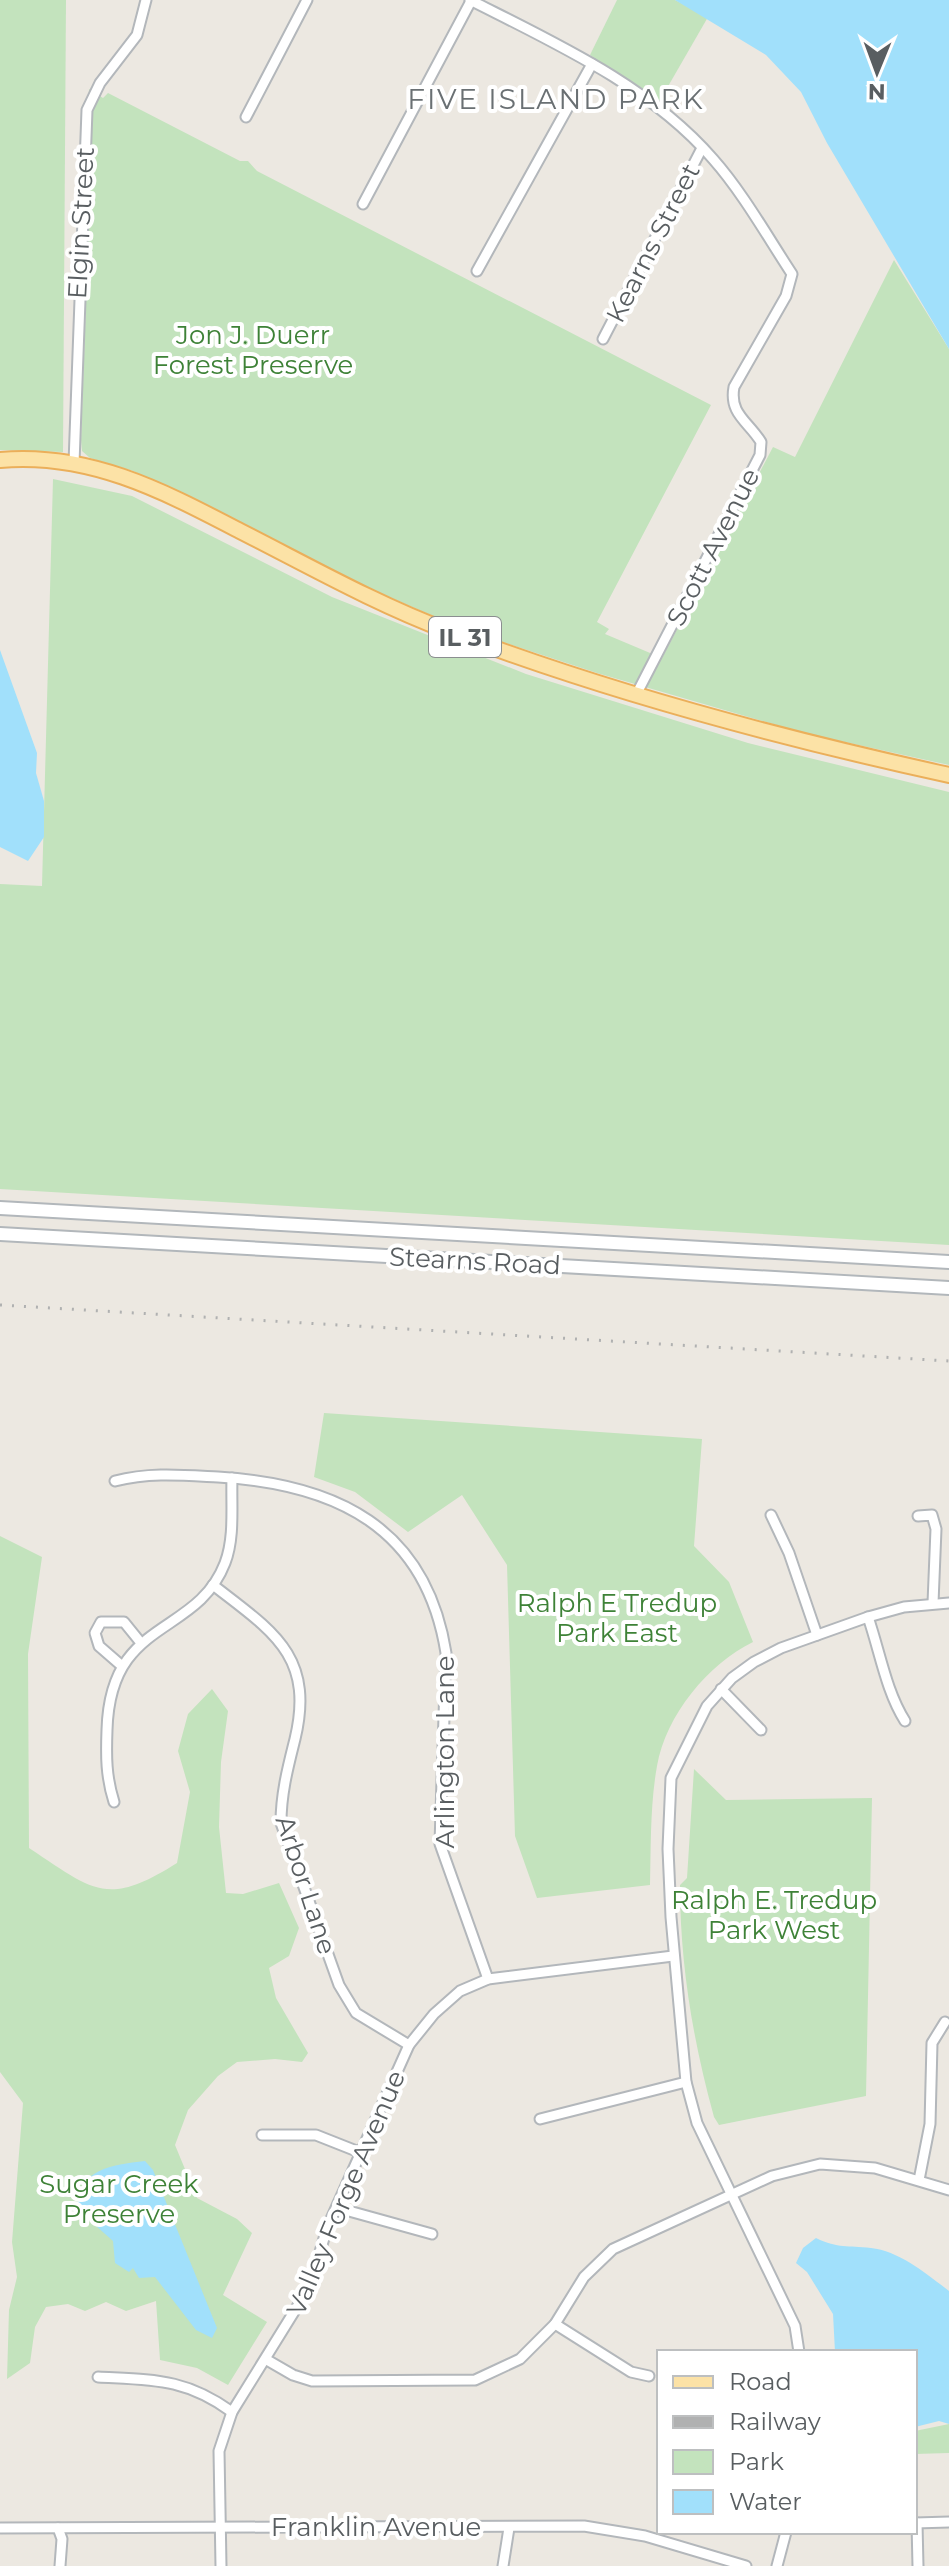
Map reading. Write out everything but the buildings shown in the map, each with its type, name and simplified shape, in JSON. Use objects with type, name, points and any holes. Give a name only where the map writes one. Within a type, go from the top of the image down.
[{"type":"main road","name":"IL 31","points":[[0,460],[74,463],[108,470],[152,486],[390,607],[449,632],[636,695],[849,753],[949,775]]},
{"type":"main road","name":"Stearns Road","points":[[0,1208],[949,1262]]},
{"type":"main road","name":"Stearns Road","points":[[0,1234],[949,1288]]},
{"type":"street","name":"Elgin Street","points":[[74,463],[87,110],[100,83],[137,35],[146,0]]},
{"type":"street","points":[[246,117],[307,0]]},
{"type":"street","points":[[363,204],[470,0],[592,64],[668,114],[702,148]]},
{"type":"street","points":[[477,271],[592,64]]},
{"type":"street","name":"Scott Avenue","points":[[636,695],[760,455],[761,442],[736,413],[731,402],[734,387],[786,296],[792,274],[702,148]]},
{"type":"street","name":"Kearns Street","points":[[603,339],[702,148]]},
{"type":"street","name":"Arlington Lane","points":[[115,1481],[147,1473],[232,1478],[300,1488],[334,1499],[366,1517],[401,1548],[428,1588],[441,1623],[446,1653],[440,1844],[488,1979]]},
{"type":"street","points":[[114,1802],[106,1777],[108,1700],[122,1666],[141,1643],[213,1585],[225,1564],[230,1542],[232,1478]]},
{"type":"street","points":[[771,1515],[789,1553],[817,1635]]},
{"type":"street","points":[[918,1516],[932,1515],[936,1529],[933,1603]]},
{"type":"street","name":"Arbor Lane","points":[[213,1585],[267,1626],[286,1647],[298,1672],[301,1714],[281,1796],[281,1823],[339,1985],[356,2013],[409,2045]]},
{"type":"street","points":[[799,2350],[795,2326],[697,2123],[686,2082],[673,1956],[668,1849],[671,1778],[699,1718],[721,1689],[754,1662],[868,1617],[933,1603],[949,1603]]},
{"type":"street","points":[[868,1617],[885,1667],[891,1699],[905,1721]]},
{"type":"street","points":[[122,1666],[99,1646],[95,1633],[101,1622],[124,1622],[141,1643]]},
{"type":"street","points":[[721,1689],[761,1730]]},
{"type":"street","name":"Valley Forge Avenue","points":[[221,2566],[219,2451],[232,2412],[310,2286],[327,2228],[409,2045],[434,2014],[460,1991],[488,1979],[673,1956]]},
{"type":"street","points":[[919,2180],[930,2124],[932,2043],[945,2022]]},
{"type":"street","points":[[540,2119],[686,2082]]},
{"type":"street","points":[[262,2135],[316,2135],[359,2152]]},
{"type":"street","points":[[267,2360],[293,2375],[312,2381],[475,2380],[520,2359],[555,2324],[584,2277],[613,2249],[772,2176],[820,2164],[875,2168],[949,2190]]},
{"type":"street","points":[[338,2208],[432,2234]]},
{"type":"street","points":[[555,2324],[631,2372],[649,2376]]},
{"type":"street","points":[[98,2377],[169,2381],[206,2393],[232,2412]]},
{"type":"street","points":[[917,2523],[949,2522]]},
{"type":"street","name":"Franklin Avenue","points":[[0,2528],[584,2526],[632,2533],[746,2566]]},
{"type":"street","points":[[58,2528],[62,2539],[60,2566]]},
{"type":"street","points":[[503,2566],[509,2528]]},
{"type":"street","points":[[777,2566],[785,2534]]},
{"type":"street","points":[[917,2534],[918,2566]]},
{"type":"green space","points":[[0,0],[66,0],[63,452],[0,450]]},
{"type":"green space","points":[[617,0],[675,0],[708,17],[659,102],[590,55]]},
{"type":"green space","name":"Jon J. Duerr Forest Preserve","points":[[89,89],[103,98],[108,93],[240,161],[248,161],[257,171],[711,405],[597,622],[609,629],[605,634],[662,658],[773,447],[795,457],[894,260],[949,349],[949,765],[804,733],[597,673],[463,629],[364,586],[133,471],[90,458],[82,451],[81,440],[87,276],[82,275]]},
{"type":"green space","points":[[53,479],[132,496],[332,597],[526,674],[748,743],[949,792],[949,1245],[0,1189],[0,884],[42,886]]},
{"type":"green space","name":"Ralph E Tredup Park East","points":[[324,1413],[702,1439],[694,1546],[729,1582],[753,1642],[720,1663],[705,1677],[669,1728],[655,1781],[650,1885],[537,1898],[515,1836],[507,1565],[462,1495],[408,1532],[355,1492],[314,1477]]},
{"type":"green space","name":"Sugar Creek Preserve","points":[[0,1536],[42,1557],[28,1654],[29,1848],[69,1874],[100,1888],[133,1886],[177,1863],[190,1792],[178,1751],[188,1714],[212,1689],[228,1711],[221,1762],[219,1827],[226,1893],[243,1894],[279,1883],[299,1928],[289,1956],[269,1968],[276,1998],[308,2053],[302,2062],[275,2059],[237,2062],[218,2076],[188,2110],[175,2145],[197,2198],[237,2219],[252,2233],[223,2295],[267,2322],[228,2385],[197,2368],[160,2360],[156,2301],[126,2311],[106,2302],[85,2311],[68,2304],[46,2307],[35,2327],[30,2363],[7,2379],[9,2310],[17,2277],[12,2242],[23,2103],[0,2072]]},
{"type":"green space","name":"Ralph E. Tredup Park West","points":[[694,1769],[726,1800],[872,1798],[866,2096],[719,2125],[714,2117],[689,2002],[682,1944],[680,1885],[687,1878]]},
{"type":"green space","points":[[949,2424],[949,2453],[917,2454],[917,2431]]},
{"type":"water","points":[[675,0],[949,0],[949,349],[827,143],[801,92],[766,55]]},
{"type":"water","points":[[0,650],[37,753],[36,773],[44,801],[44,837],[28,861],[0,847]]},
{"type":"water","points":[[145,2161],[153,2170],[217,2328],[212,2338],[196,2330],[155,2277],[139,2278],[133,2268],[129,2272],[115,2263],[113,2241],[77,2209],[79,2195],[90,2177],[109,2167]]},
{"type":"water","points":[[816,2238],[837,2245],[881,2250],[912,2264],[949,2291],[949,2424],[939,2421],[917,2426],[917,2350],[835,2350],[833,2314],[807,2272],[796,2263],[803,2248]]},
{"type":"railway","points":[[0,1305],[949,1361]]},
{"type":"district","name":"FIVE ISLAND PARK","points":[[556,99]]}]
